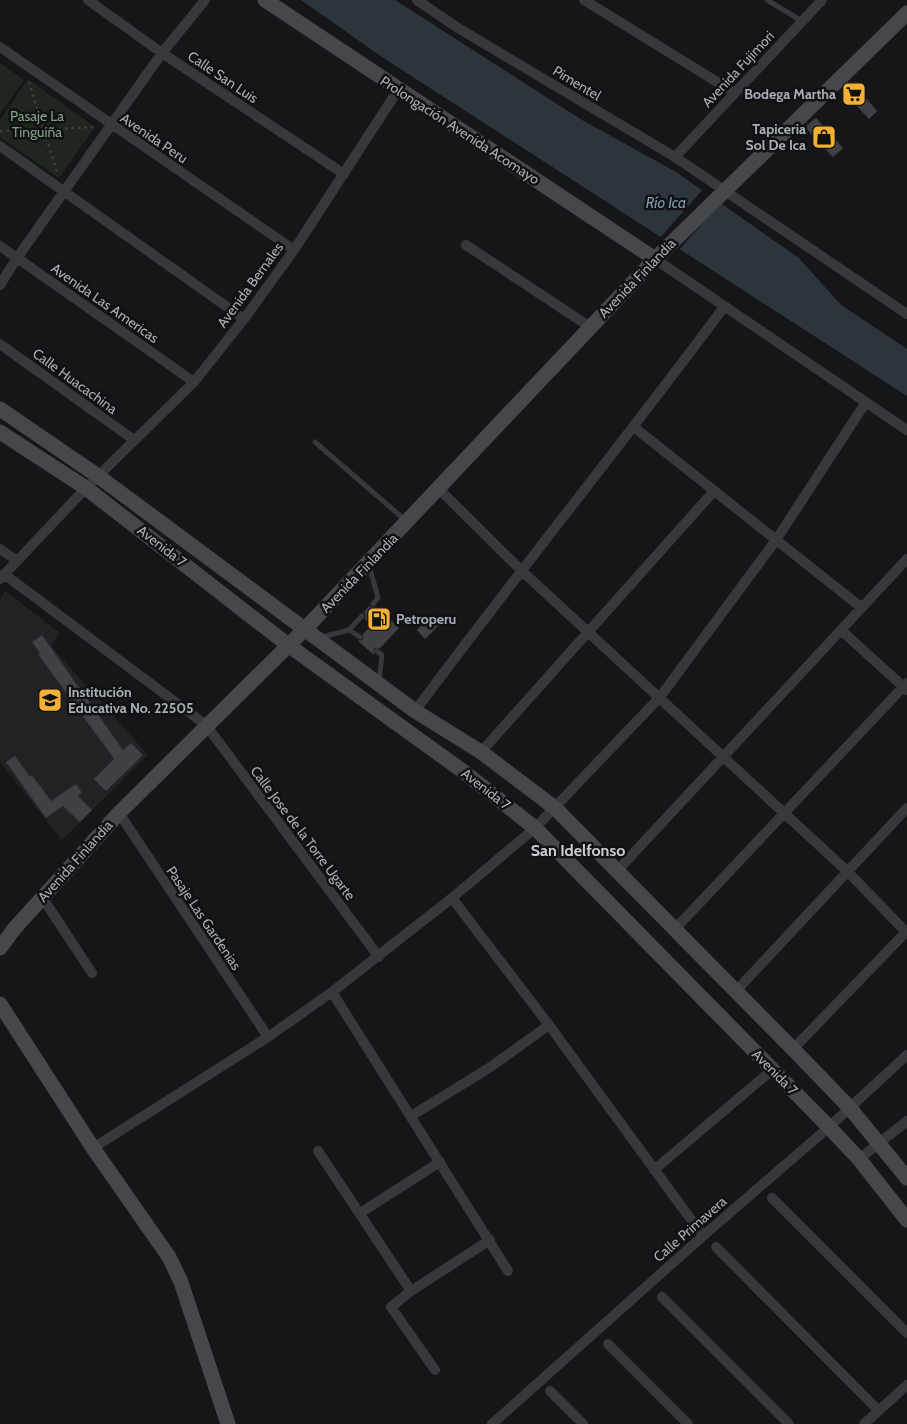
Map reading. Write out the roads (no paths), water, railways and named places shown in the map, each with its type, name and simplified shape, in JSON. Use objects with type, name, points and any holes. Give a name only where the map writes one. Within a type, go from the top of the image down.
[{"type":"street","name":"Calle San Luis","points":[[88,0],[162,53],[344,174]]},
{"type":"street","points":[[0,286],[17,258],[66,191],[110,125],[162,53],[204,0]]},
{"type":"street","name":"Prolongación Avenida Acomayo","points":[[265,0],[398,90],[660,254]]},
{"type":"street","points":[[584,0],[735,93]]},
{"type":"street","name":"Avenida Fujimori","points":[[675,157],[822,0]]},
{"type":"street","name":"Pimentel","points":[[424,2],[458,28],[675,157],[720,193],[907,314]]},
{"type":"street","name":"Avenida Finlandia","points":[[0,948],[42,897],[118,813],[305,629],[439,489],[590,326],[720,193],[907,13]]},
{"type":"street","name":"Avenida Peru","points":[[0,47],[110,125],[294,250]]},
{"type":"street","name":"Avenida Bernales","points":[[2,576],[86,488],[194,382],[244,319],[294,250],[398,90]]},
{"type":"street","points":[[0,146],[244,319]]},
{"type":"street","points":[[466,245],[590,326]]},
{"type":"street","name":"Avenida Las Americas","points":[[0,246],[194,382]]},
{"type":"street","points":[[660,254],[724,307],[907,430]]},
{"type":"street","points":[[415,712],[522,571],[635,428],[724,307]]},
{"type":"street","name":"Calle Huacachina","points":[[0,344],[134,440]]},
{"type":"street","points":[[93,1148],[268,1037],[332,992],[379,957],[535,828],[660,697],[776,540],[866,402]]},
{"type":"street","name":"Avenida 7","points":[[0,409],[98,476],[415,712],[481,752],[554,808],[735,992],[794,1049],[849,1108],[907,1178]]},
{"type":"street","points":[[635,428],[862,608]]},
{"type":"street","name":"Avenida 7","points":[[0,432],[86,488],[288,645],[464,772],[535,828],[829,1127],[859,1159],[907,1220]]},
{"type":"street","points":[[439,489],[522,571],[848,872],[907,932],[794,1049]]},
{"type":"street","points":[[481,752],[714,491]]},
{"type":"street","points":[[0,549],[16,560]]},
{"type":"street","points":[[617,871],[907,559]]},
{"type":"street","name":"Calle Jose de la Torre Ugarte","points":[[2,576],[206,725],[379,957]]},
{"type":"street","points":[[674,930],[906,687],[842,631]]},
{"type":"street","points":[[735,992],[907,808]]},
{"type":"street","name":"Pasaje Las Gardenias","points":[[118,813],[268,1037]]},
{"type":"street","points":[[42,897],[92,973]]},
{"type":"street","points":[[452,898],[549,1025],[703,1236]]},
{"type":"street","points":[[332,992],[508,1270]]},
{"type":"street","points":[[0,1004],[93,1148],[169,1257],[181,1282],[228,1424]]},
{"type":"street","points":[[411,1116],[489,1068],[549,1025]]},
{"type":"street","name":"Calle Primavera","points":[[492,1424],[703,1236],[829,1127],[907,1055]]},
{"type":"street","points":[[654,1170],[772,1070]]},
{"type":"street","points":[[859,1159],[907,1121]]},
{"type":"street","points":[[318,1151],[411,1292]]},
{"type":"street","points":[[360,1213],[440,1162]]},
{"type":"street","points":[[772,1198],[907,1333]]},
{"type":"street","points":[[435,1370],[391,1310],[393,1305],[490,1240]]},
{"type":"street","points":[[716,1247],[879,1411]]},
{"type":"street","points":[[662,1297],[789,1424]]},
{"type":"street","points":[[608,1344],[688,1424]]},
{"type":"street","points":[[864,1424],[907,1385]]},
{"type":"street","points":[[550,1391],[582,1424]]},
{"type":"lane","points":[[768,0],[802,21]]},
{"type":"lane","points":[[315,442],[407,522]]},
{"type":"lane","points":[[368,563],[378,598],[373,604]]},
{"type":"lane","points":[[318,638],[350,630],[362,616]]},
{"type":"lane","points":[[350,630],[360,637]]},
{"type":"lane","points":[[377,651],[382,655],[379,684]]},
{"type":"water","name":"Río Ica","points":[[301,0],[395,0],[582,120],[676,172],[799,258],[841,305],[907,349],[907,396],[382,57]]},
{"type":"place","name":"Bodega Martha","points":[[854,94]]},
{"type":"place","name":"Tapiceria Sol De Ica","points":[[824,137]]},
{"type":"place","name":"Petroperu","points":[[379,619]]},
{"type":"place","name":"Institución Educativa No. 22505","points":[[50,700]]},
{"type":"district","name":"San Idelfonso","points":[[578,850]]},
{"type":"park label","name":"Pasaje La Tinguiña","points":[[37,124]]}]
